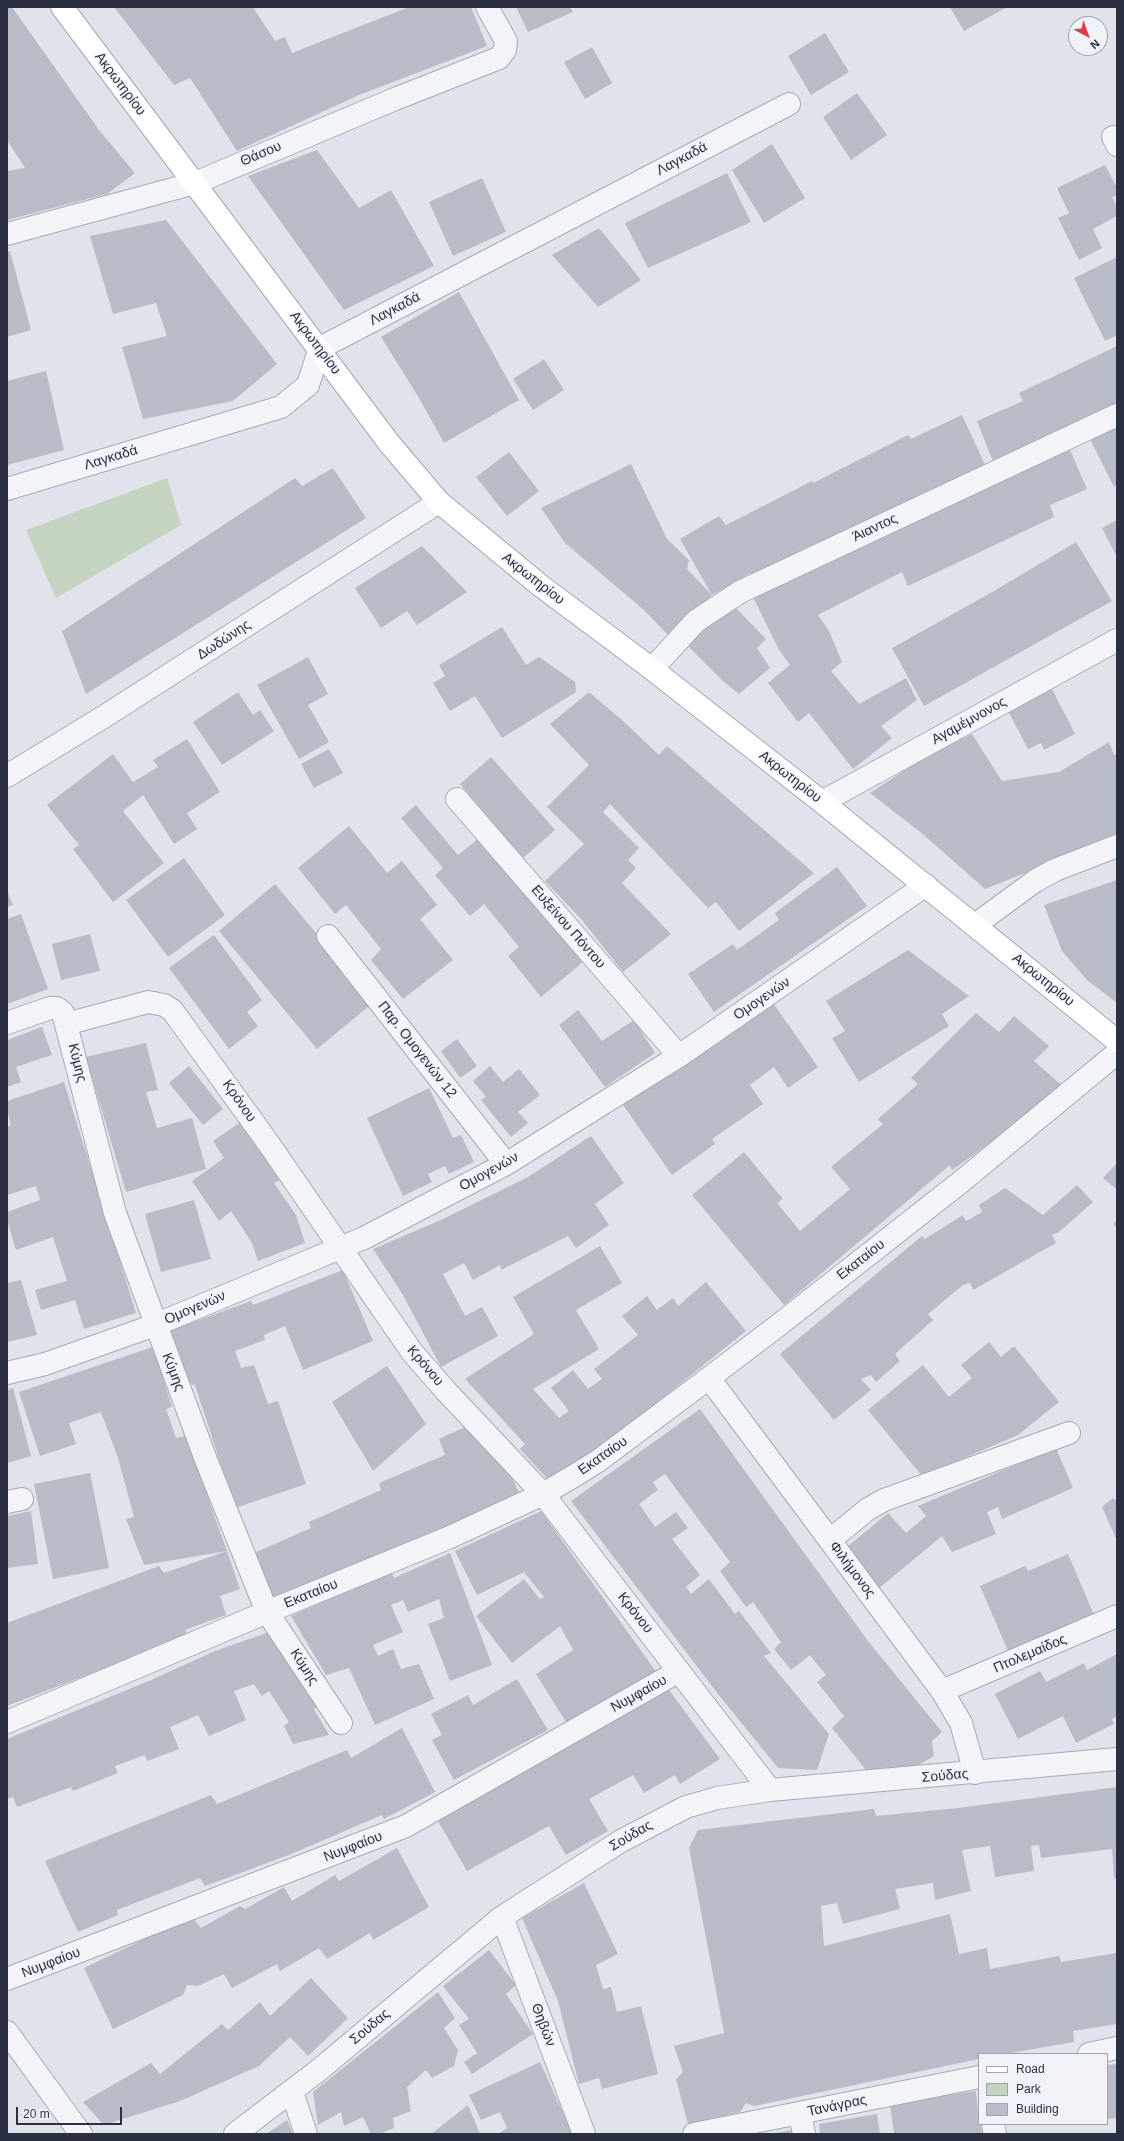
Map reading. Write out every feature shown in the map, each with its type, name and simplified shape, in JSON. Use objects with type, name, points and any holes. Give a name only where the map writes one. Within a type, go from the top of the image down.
[{"type":"main road","name":"Ακρωτηρίου","points":[[62,7],[320,348],[389,443],[439,502],[541,586],[652,669],[822,802],[1117,1041]]},
{"type":"street","name":"Θάσου","points":[[7,234],[195,183],[381,104],[499,58],[505,50],[506,41],[487,7]]},
{"type":"street","name":"Λαγκαδά","points":[[7,489],[281,407],[308,385],[320,348],[789,104]]},
{"type":"street","name":"Άιαντος","points":[[652,669],[696,621],[740,592],[1117,415]]},
{"type":"street","name":"Δωδώνης","points":[[7,776],[106,716],[439,502]]},
{"type":"street","name":"Αγαμέμνονος","points":[[822,802],[1117,640]]},
{"type":"street","name":"Ευξείνου Πόντου","points":[[457,799],[679,1056]]},
{"type":"street","points":[[975,925],[1035,881],[1062,867],[1117,846]]},
{"type":"street","name":"Ομογενών","points":[[7,1373],[45,1364],[155,1325],[364,1238],[506,1164],[679,1056],[926,885]]},
{"type":"street","name":"Παρ. Ομογενών 12","points":[[328,936],[506,1164]]},
{"type":"street","name":"Κρόνου","points":[[66,1024],[148,1002],[164,1005],[172,1010],[212,1064],[412,1352],[445,1390],[543,1494],[770,1790]]},
{"type":"street","name":"Κύμης","points":[[7,1023],[50,1008],[57,1008],[63,1013],[115,1213],[155,1325],[267,1612],[341,1723]]},
{"type":"street","name":"Εκαταίου","points":[[7,1722],[267,1612],[448,1538],[543,1494],[598,1461],[710,1378],[962,1181],[1117,1053]]},
{"type":"street","name":"Φιλήμονος","points":[[710,1378],[942,1691],[961,1723],[975,1773]]},
{"type":"street","points":[[830,1540],[868,1509],[884,1500],[1069,1433]]},
{"type":"street","name":"Πτολεμαίδος","points":[[942,1691],[1117,1616]]},
{"type":"street","name":"Νυμφαίου","points":[[7,1979],[406,1826],[679,1671]]},
{"type":"street","name":"Σούδας","points":[[235,2134],[292,2092],[502,1917],[621,1841],[664,1817],[686,1807],[717,1798],[770,1790],[975,1773],[1117,1759]]},
{"type":"street","name":"Θηβών","points":[[502,1917],[584,2134]]},
{"type":"street","points":[[7,2032],[81,2134]]},
{"type":"street","points":[[1094,2053],[1117,2048]]},
{"type":"street","name":"Τανάγρας","points":[[694,2134],[802,2124],[978,2077]]},
{"type":"street","points":[[292,2092],[306,2134]]},
{"type":"green space","points":[[167,478],[181,525],[56,598],[26,530]]},
{"type":"building","points":[[7,7],[12,7],[99,130],[135,173],[107,194],[7,220],[7,171],[25,168],[7,140]]},
{"type":"building","points":[[114,7],[253,7],[275,41],[285,37],[292,53],[409,7],[471,7],[487,46],[359,95],[237,151],[190,78],[174,85]]},
{"type":"building","points":[[516,7],[570,7],[573,12],[528,32]]},
{"type":"building","points":[[950,7],[1007,7],[964,31]]},
{"type":"building","points":[[825,33],[849,72],[811,95],[788,56]]},
{"type":"building","points":[[592,47],[612,83],[585,99],[564,62]]},
{"type":"building","points":[[857,93],[887,135],[851,160],[823,117]]},
{"type":"building","points":[[772,144],[805,198],[764,223],[732,170]]},
{"type":"building","points":[[317,150],[359,208],[391,190],[434,266],[344,310],[248,176]]},
{"type":"building","points":[[1105,165],[1117,188],[1117,195],[1112,197],[1117,207],[1117,216],[1093,229],[1102,248],[1079,260],[1058,218],[1069,213],[1057,188]]},
{"type":"building","points":[[727,173],[751,222],[648,268],[625,223]]},
{"type":"building","points":[[482,178],[506,232],[453,256],[429,202]]},
{"type":"building","points":[[166,220],[277,364],[233,401],[143,419],[122,347],[167,336],[156,303],[113,314],[90,236]]},
{"type":"building","points":[[599,228],[641,280],[598,307],[552,255]]},
{"type":"building","points":[[10,251],[31,330],[7,337],[7,252]]},
{"type":"building","points":[[1117,257],[1117,335],[1105,341],[1074,278]]},
{"type":"building","points":[[459,292],[519,400],[444,443],[419,398],[381,337]]},
{"type":"building","points":[[1117,346],[1117,403],[994,464],[977,421],[1023,401],[1019,393]]},
{"type":"building","points":[[544,359],[564,390],[533,410],[513,379]]},
{"type":"building","points":[[46,371],[64,450],[7,465],[7,381]]},
{"type":"building","points":[[962,415],[987,469],[943,490],[934,488],[753,579],[750,573],[712,595],[680,539],[719,516],[726,525],[812,481],[813,483],[908,435],[911,439]]},
{"type":"building","points":[[1117,426],[1117,485],[1114,487],[1090,439]]},
{"type":"building","points":[[1070,450],[1087,489],[1050,505],[1054,517],[908,586],[902,572],[818,615],[829,631],[842,662],[831,671],[859,704],[906,678],[917,700],[881,726],[892,738],[853,769],[809,713],[798,722],[768,683],[790,665],[779,650],[753,597],[959,495]]},
{"type":"building","points":[[509,452],[539,491],[507,516],[476,477]]},
{"type":"building","points":[[631,464],[667,539],[689,560],[687,569],[712,595],[669,636],[644,610],[565,543],[541,508]]},
{"type":"building","points":[[333,468],[366,518],[86,694],[62,631],[295,478],[302,486]]},
{"type":"building","points":[[1117,520],[1117,557],[1102,528]]},
{"type":"building","points":[[1076,542],[1112,601],[924,706],[892,648],[994,591]]},
{"type":"building","points":[[422,546],[467,592],[417,625],[407,611],[381,628],[355,588]]},
{"type":"building","points":[[731,603],[766,639],[757,648],[770,668],[739,694],[723,681],[688,646]]},
{"type":"building","points":[[502,627],[526,665],[539,657],[575,682],[576,692],[502,738],[475,696],[450,711],[433,683],[445,676],[439,665]]},
{"type":"building","points":[[308,657],[328,694],[308,705],[329,742],[299,759],[257,685]]},
{"type":"building","points":[[1051,687],[1075,734],[1044,750],[1041,743],[1028,749],[1007,709]]},
{"type":"building","points":[[238,692],[253,715],[260,710],[274,731],[222,765],[193,722]]},
{"type":"building","points":[[589,692],[622,720],[659,755],[667,746],[814,873],[739,931],[716,902],[708,908],[610,804],[603,812],[639,848],[628,860],[636,868],[622,883],[671,934],[623,972],[582,920],[545,881],[584,844],[547,807],[589,765],[550,724]]},
{"type":"building","points":[[972,734],[1002,781],[1059,772],[1109,742],[1114,755],[1117,754],[1117,836],[985,889],[924,835],[870,793],[922,759]]},
{"type":"building","points":[[187,739],[220,792],[187,813],[197,829],[174,844],[143,795],[123,811],[164,863],[113,902],[73,849],[79,845],[47,805],[113,754],[133,782],[158,767],[153,760]]},
{"type":"building","points":[[329,749],[343,773],[314,788],[301,764]]},
{"type":"building","points":[[491,757],[555,830],[523,858],[460,784]]},
{"type":"building","points":[[416,805],[458,855],[479,838],[583,962],[541,997],[508,956],[519,947],[484,904],[470,916],[435,875],[443,868],[401,818]]},
{"type":"building","points":[[349,826],[387,873],[402,861],[437,905],[420,919],[453,960],[403,999],[371,960],[381,949],[346,905],[335,914],[298,868]]},
{"type":"building","points":[[184,858],[225,915],[168,957],[126,900]]},
{"type":"building","points":[[837,867],[867,906],[714,1012],[688,974],[733,944],[737,950],[779,920],[775,913]]},
{"type":"building","points":[[1117,880],[1117,1003],[1087,980],[1062,951],[1044,905]]},
{"type":"building","points":[[275,884],[374,1002],[317,1049],[219,931]]},
{"type":"building","points":[[7,891],[13,905],[7,907]]},
{"type":"building","points":[[21,914],[48,989],[7,1004],[7,919]]},
{"type":"building","points":[[90,934],[100,971],[61,980],[52,944]]},
{"type":"building","points":[[214,935],[262,1000],[247,1012],[258,1026],[229,1049],[169,968]]},
{"type":"building","points":[[908,950],[969,996],[942,1014],[949,1026],[859,1082],[832,1038],[845,1031],[826,1001]]},
{"type":"building","points":[[773,1003],[818,1067],[788,1088],[774,1067],[750,1085],[763,1104],[712,1139],[715,1144],[672,1175],[623,1105]]},
{"type":"building","points":[[578,1010],[602,1041],[634,1020],[655,1053],[605,1087],[559,1025]]},
{"type":"building","points":[[976,1013],[999,1032],[1014,1016],[1049,1046],[1034,1061],[1066,1089],[952,1170],[950,1165],[784,1305],[692,1195],[744,1152],[783,1199],[777,1203],[800,1231],[850,1189],[831,1167],[883,1124],[878,1119],[918,1084],[911,1078]]},
{"type":"building","points":[[42,1027],[52,1055],[16,1067],[21,1082],[7,1087],[7,1040]]},
{"type":"building","points":[[457,1039],[477,1066],[460,1078],[441,1051]]},
{"type":"building","points":[[146,1043],[158,1090],[146,1092],[157,1128],[192,1118],[206,1169],[126,1192],[86,1057]]},
{"type":"building","points":[[189,1066],[223,1109],[203,1125],[169,1083]]},
{"type":"building","points":[[490,1066],[503,1082],[519,1069],[540,1095],[518,1112],[528,1123],[511,1137],[481,1100],[486,1097],[473,1081]]},
{"type":"building","points":[[64,1082],[136,1313],[84,1329],[75,1300],[41,1310],[35,1290],[67,1281],[53,1237],[16,1250],[7,1220],[7,1212],[40,1200],[36,1186],[7,1195],[7,1127],[11,1125],[7,1110],[7,1101]]},
{"type":"building","points":[[429,1088],[453,1138],[461,1135],[474,1162],[449,1174],[445,1166],[428,1174],[432,1182],[403,1196],[367,1118]]},
{"type":"building","points":[[241,1122],[280,1180],[274,1183],[296,1215],[305,1243],[258,1261],[252,1243],[231,1211],[219,1221],[192,1181],[224,1158],[213,1141]]},
{"type":"building","points":[[591,1136],[624,1183],[595,1204],[609,1225],[576,1248],[568,1236],[501,1270],[500,1265],[473,1280],[464,1263],[443,1274],[465,1316],[482,1307],[498,1336],[441,1367],[403,1295],[373,1249],[441,1220],[528,1177]]},
{"type":"building","points":[[1117,1163],[1117,1190],[1103,1178]]},
{"type":"building","points":[[1077,1185],[1093,1202],[1059,1232],[1052,1235],[1056,1243],[973,1290],[970,1283],[963,1285],[928,1314],[933,1320],[895,1354],[900,1361],[876,1382],[871,1375],[861,1379],[871,1390],[834,1420],[780,1354],[922,1236],[925,1239],[963,1215],[966,1221],[982,1212],[979,1205],[1005,1188],[1043,1215]]},
{"type":"building","points":[[194,1200],[211,1259],[161,1272],[145,1214]]},
{"type":"building","points":[[1117,1220],[1117,1228],[1113,1224]]},
{"type":"building","points":[[600,1246],[622,1283],[576,1310],[599,1349],[533,1389],[559,1418],[569,1411],[551,1388],[573,1370],[588,1389],[602,1379],[594,1369],[638,1335],[622,1316],[647,1296],[657,1310],[673,1298],[678,1306],[706,1282],[746,1331],[634,1421],[551,1483],[520,1449],[525,1444],[465,1379],[534,1334],[513,1297]]},
{"type":"building","points":[[343,1270],[373,1341],[303,1370],[285,1326],[264,1335],[265,1340],[235,1351],[241,1368],[254,1365],[268,1404],[278,1401],[306,1484],[235,1508],[195,1385],[188,1384],[169,1331],[251,1301],[253,1305]]},
{"type":"building","points":[[21,1280],[37,1335],[7,1342],[7,1283]]},
{"type":"building","points":[[989,1342],[1001,1357],[1014,1346],[1059,1402],[1018,1435],[922,1476],[868,1410],[923,1365],[949,1397],[972,1378],[961,1365]]},
{"type":"building","points":[[153,1347],[172,1407],[166,1409],[176,1438],[186,1436],[227,1551],[144,1565],[126,1519],[134,1517],[118,1458],[101,1412],[69,1423],[76,1444],[40,1456],[19,1392]]},
{"type":"building","points":[[387,1366],[426,1424],[373,1471],[332,1402]]},
{"type":"building","points":[[13,1388],[31,1456],[7,1463],[7,1390]]},
{"type":"building","points":[[700,1409],[868,1641],[942,1732],[932,1741],[934,1756],[917,1766],[866,1770],[832,1728],[844,1716],[817,1682],[826,1675],[810,1655],[791,1670],[774,1649],[781,1642],[753,1602],[746,1607],[720,1571],[730,1562],[665,1474],[653,1482],[658,1490],[639,1504],[655,1527],[676,1512],[688,1528],[672,1539],[700,1575],[686,1587],[691,1594],[709,1579],[735,1614],[739,1611],[771,1653],[764,1656],[829,1734],[817,1770],[778,1768],[718,1694],[571,1501]]},
{"type":"building","points":[[467,1426],[507,1467],[519,1493],[431,1534],[274,1599],[254,1553],[311,1528],[309,1522],[381,1490],[379,1483],[445,1455],[439,1439]]},
{"type":"building","points":[[1056,1448],[1073,1488],[1002,1519],[998,1507],[987,1512],[996,1534],[952,1552],[942,1536],[878,1589],[847,1547],[888,1513],[906,1533],[926,1516],[918,1506]]},
{"type":"building","points":[[90,1473],[109,1568],[53,1579],[34,1484]]},
{"type":"building","points":[[1113,1498],[1117,1501],[1117,1541],[1102,1507]]},
{"type":"building","points":[[31,1511],[38,1564],[7,1568],[7,1516]]},
{"type":"building","points":[[541,1511],[657,1673],[569,1727],[536,1674],[573,1650],[560,1626],[512,1663],[476,1616],[524,1579],[540,1599],[544,1597],[524,1572],[477,1595],[455,1551]]},
{"type":"building","points":[[227,1551],[240,1589],[220,1596],[226,1615],[185,1630],[188,1636],[7,1706],[7,1623],[159,1566],[164,1573]]},
{"type":"building","points":[[450,1553],[492,1665],[450,1681],[428,1624],[444,1618],[439,1599],[408,1612],[403,1600],[391,1605],[403,1632],[373,1645],[378,1656],[393,1649],[401,1669],[419,1664],[434,1699],[375,1725],[349,1668],[326,1675],[291,1616],[391,1571],[394,1578]]},
{"type":"building","points":[[1068,1554],[1094,1615],[1009,1653],[980,1586],[1025,1566],[1028,1571]]},
{"type":"building","points":[[269,1632],[318,1707],[314,1709],[329,1735],[293,1744],[284,1726],[289,1722],[269,1691],[262,1696],[254,1684],[234,1691],[246,1720],[209,1736],[198,1715],[170,1727],[179,1749],[147,1761],[145,1755],[115,1766],[118,1773],[73,1791],[71,1787],[17,1807],[13,1797],[7,1799],[7,1739],[151,1680],[215,1651]]},
{"type":"building","points":[[1117,1654],[1117,1716],[1112,1719],[1114,1724],[1076,1743],[1063,1716],[1018,1739],[995,1694],[1040,1671],[1046,1682],[1084,1663],[1087,1670]]},
{"type":"building","points":[[517,1679],[548,1730],[454,1780],[432,1740],[442,1735],[431,1714],[468,1695],[473,1705]]},
{"type":"building","points":[[669,1690],[720,1759],[680,1784],[675,1775],[644,1793],[633,1775],[589,1799],[608,1831],[566,1855],[549,1826],[467,1871],[438,1821]]},
{"type":"building","points":[[402,1728],[435,1792],[384,1819],[382,1815],[289,1855],[205,1886],[200,1878],[117,1910],[118,1915],[78,1932],[45,1861],[211,1795],[217,1804],[347,1750],[351,1758]]},
{"type":"building","points":[[1117,1787],[1117,1878],[1114,1878],[1112,1849],[1041,1858],[1039,1845],[1031,1846],[1034,1871],[995,1877],[990,1846],[962,1850],[971,1891],[935,1900],[933,1883],[895,1889],[900,1909],[843,1924],[837,1903],[821,1906],[824,1946],[950,1914],[959,1954],[987,1948],[990,1969],[1059,1956],[1061,1962],[1117,1953],[1117,2024],[1073,2031],[1074,2042],[1011,2053],[978,2053],[978,2059],[754,2106],[746,2103],[740,2112],[688,2124],[676,2079],[683,2072],[674,2046],[724,2033],[689,1848],[698,1830],[874,1809],[876,1816],[958,1808]]},
{"type":"building","points":[[397,1848],[429,1907],[373,1940],[370,1933],[327,1959],[319,1948],[280,1971],[277,1964],[232,1988],[224,1974],[198,1986],[187,1985],[183,1995],[113,2029],[84,1968],[161,1931],[193,1918],[201,1928],[240,1906],[245,1909],[284,1887],[292,1901],[335,1875],[339,1881]]},
{"type":"building","points":[[584,1883],[618,1954],[596,1965],[603,1989],[611,1987],[617,2012],[641,2006],[658,2074],[602,2089],[599,2078],[579,2084],[558,2001],[522,1918]]},
{"type":"building","points":[[489,1950],[516,1985],[506,1994],[533,2034],[472,2074],[464,2062],[477,2053],[459,2025],[469,2019],[443,1986]]},
{"type":"building","points":[[311,1978],[348,2018],[308,2056],[290,2037],[259,2066],[180,2101],[104,2125],[83,2102],[151,2063],[160,2074],[222,2024],[228,2030],[260,2002],[270,2016]]},
{"type":"building","points":[[438,1992],[455,2018],[444,2028],[458,2050],[454,2066],[432,2078],[426,2070],[407,2087],[411,2111],[393,2118],[394,2128],[379,2134],[371,2134],[363,2117],[344,2126],[341,2112],[318,2125],[313,2092]]},
{"type":"building","points":[[540,2062],[565,2117],[573,2126],[574,2134],[498,2134],[507,2128],[500,2112],[481,2120],[469,2095]]},
{"type":"building","points":[[1117,2064],[1117,2118],[1108,2119],[1108,2065]]},
{"type":"building","points":[[976,2091],[978,2125],[981,2125],[982,2134],[894,2134],[890,2104]]},
{"type":"building","points":[[468,2105],[480,2134],[431,2134]]},
{"type":"building","points":[[877,2114],[880,2134],[820,2134],[819,2124]]},
{"type":"building","points":[[287,2120],[293,2134],[266,2134]]},
{"type":"building","points":[[792,2130],[792,2134],[776,2134],[776,2133]]}]
